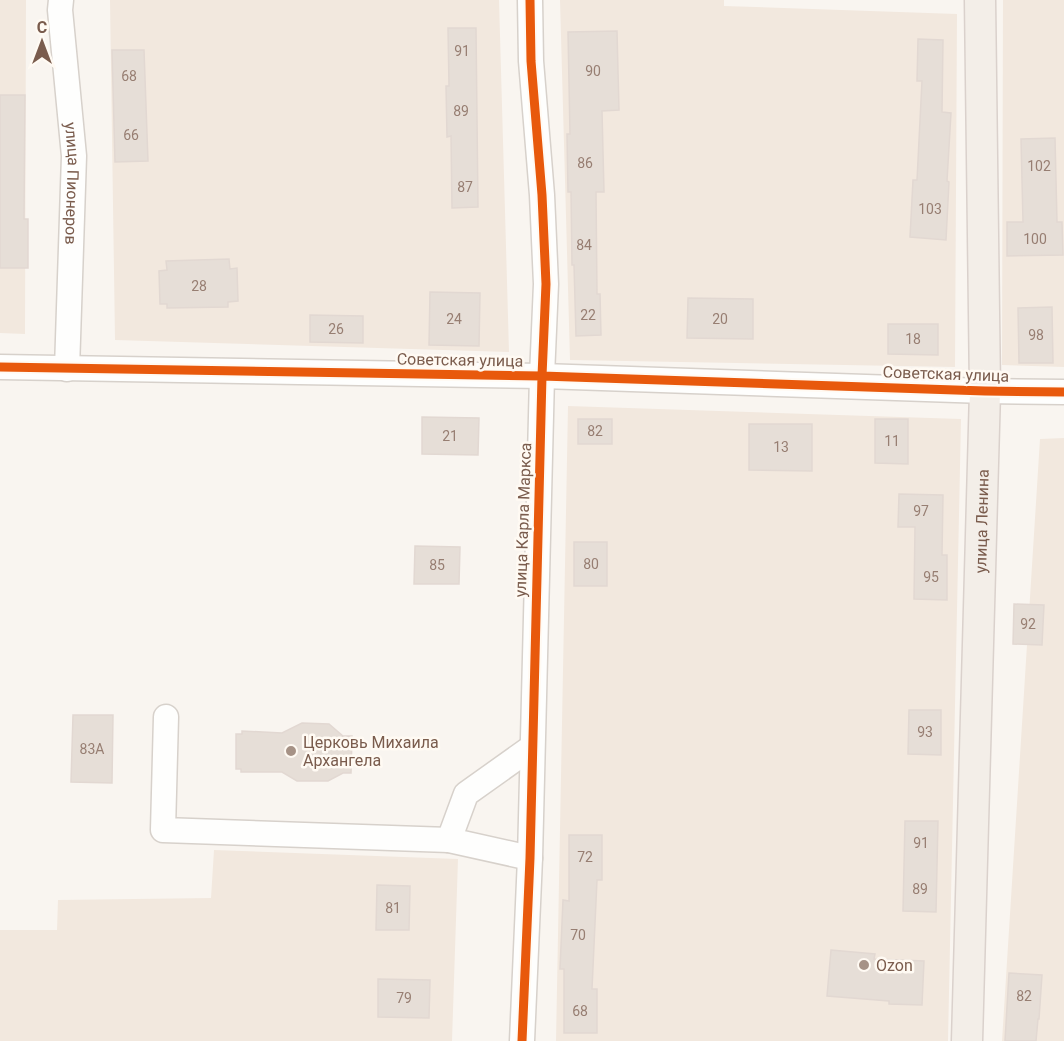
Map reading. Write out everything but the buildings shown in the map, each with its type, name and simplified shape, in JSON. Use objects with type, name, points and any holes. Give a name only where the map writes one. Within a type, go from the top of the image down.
[{"type":"main road","name":"улица Ленина","points":[[967,1041],[985,390],[980,0]]},
{"type":"street","name":"улица Пионеров","points":[[62,0],[60,10],[75,156],[67,369]]},
{"type":"street","name":"улица Карла Маркса","points":[[522,1041],[530,858],[546,284],[542,195],[531,61],[530,0]]},
{"type":"street","name":"Советская улица","points":[[0,367],[542,376],[1064,392]]},
{"type":"street","points":[[166,717],[164,830],[449,840],[530,858]]},
{"type":"street","points":[[449,840],[466,794],[532,747]]},
{"type":"shaded area","points":[[0,0],[26,0],[25,334],[0,333]]},
{"type":"shaded area","points":[[110,0],[499,0],[509,352],[115,340]]},
{"type":"shaded area","points":[[560,0],[724,0],[724,6],[957,14],[955,367],[570,360]]},
{"type":"shaded area","points":[[1003,0],[1064,0],[1064,367],[1002,365]]},
{"type":"shaded area","points":[[568,406],[961,419],[948,1041],[556,1041]]},
{"type":"shaded area","points":[[1064,438],[1064,1041],[1002,1041],[1040,439]]},
{"type":"shaded area","points":[[214,850],[458,859],[452,1041],[0,1041],[0,930],[57,930],[58,900],[211,898]]},
{"type":"cycle path","points":[[522,1041],[530,858],[546,284],[542,195],[531,61],[530,0]]},
{"type":"cycle path","points":[[0,367],[542,376],[1064,392]]},
{"type":"place","name":"Церковь Михаила Архангела","points":[[291,751]]},
{"type":"place","name":"Ozon","points":[[864,965]]}]
